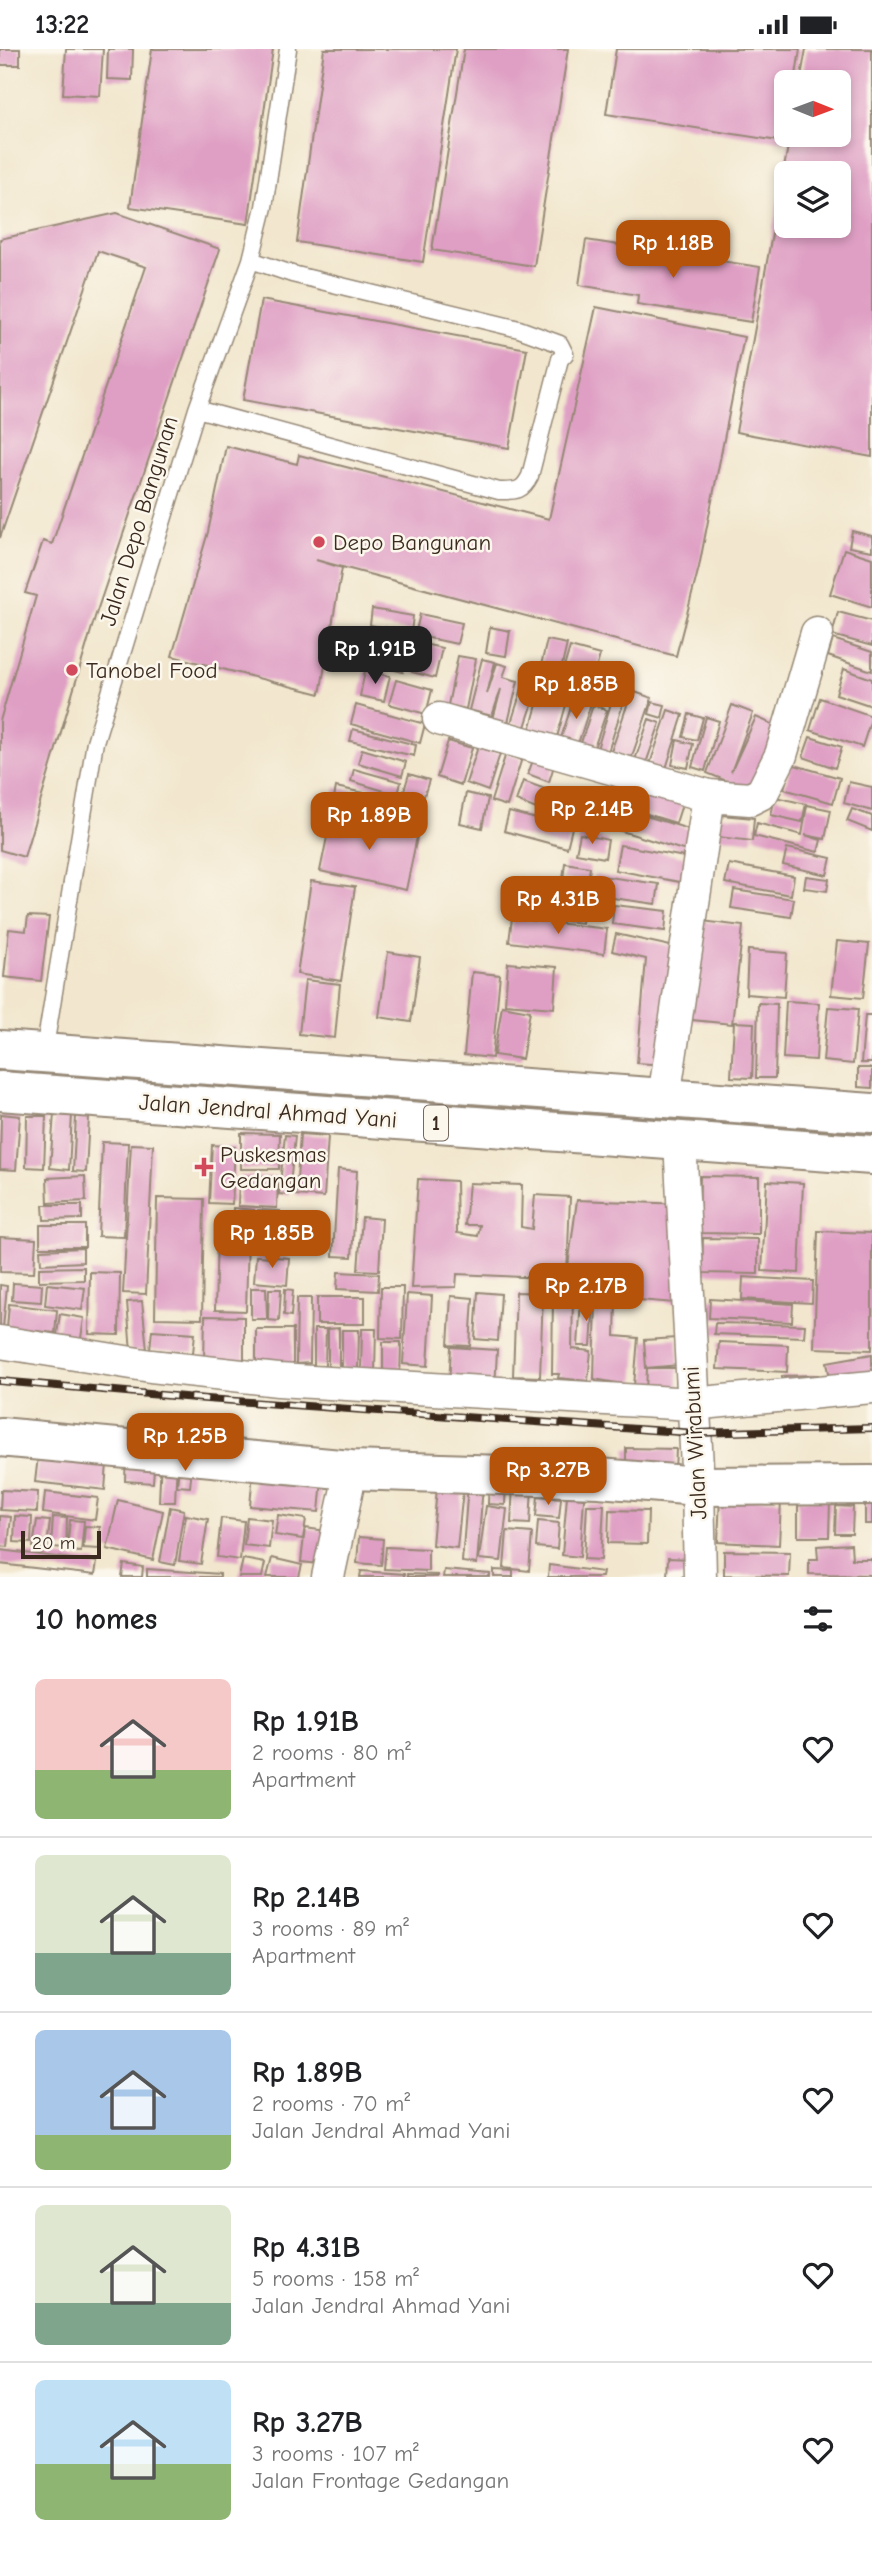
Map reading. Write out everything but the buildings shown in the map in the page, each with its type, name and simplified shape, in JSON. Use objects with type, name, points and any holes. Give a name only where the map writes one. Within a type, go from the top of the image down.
[{"type":"main road","name":"Jalan Jendral Ahmad Yani","points":[[0,1050],[872,1113]]},
{"type":"main road","name":"Jalan Jendral Ahmad Yani","points":[[0,1091],[872,1155]]},
{"type":"main road","points":[[0,1437],[351,1470],[599,1478],[698,1486],[872,1485]]},
{"type":"street","points":[[439,719],[709,796],[750,799],[762,793],[781,755],[817,633]]},
{"type":"street","points":[[664,1098],[709,796]]},
{"type":"street","name":"Jalan Wirabumi","points":[[680,1141],[698,1486],[700,1577]]},
{"type":"street","points":[[0,1342],[151,1366],[278,1380],[692,1404],[872,1387]]},
{"type":"street","points":[[328,1577],[351,1470]]},
{"type":"lane","name":"Jalan Depo Bangunan","points":[[44,1053],[95,742],[197,409],[251,260],[264,207],[288,49]]},
{"type":"lane","points":[[197,409],[499,491],[518,492],[524,488],[530,476],[560,359],[565,354],[560,344],[519,329],[292,274],[251,260]]},
{"type":"railway","points":[[0,1381],[207,1399],[695,1433],[872,1428]]},
{"type":"place","name":"Depo Bangunan","points":[[319,542]]},
{"type":"place","name":"Tanobel Food","points":[[72,670]]},
{"type":"place","name":"Puskesmas Gedangan","points":[[204,1167]]}]
